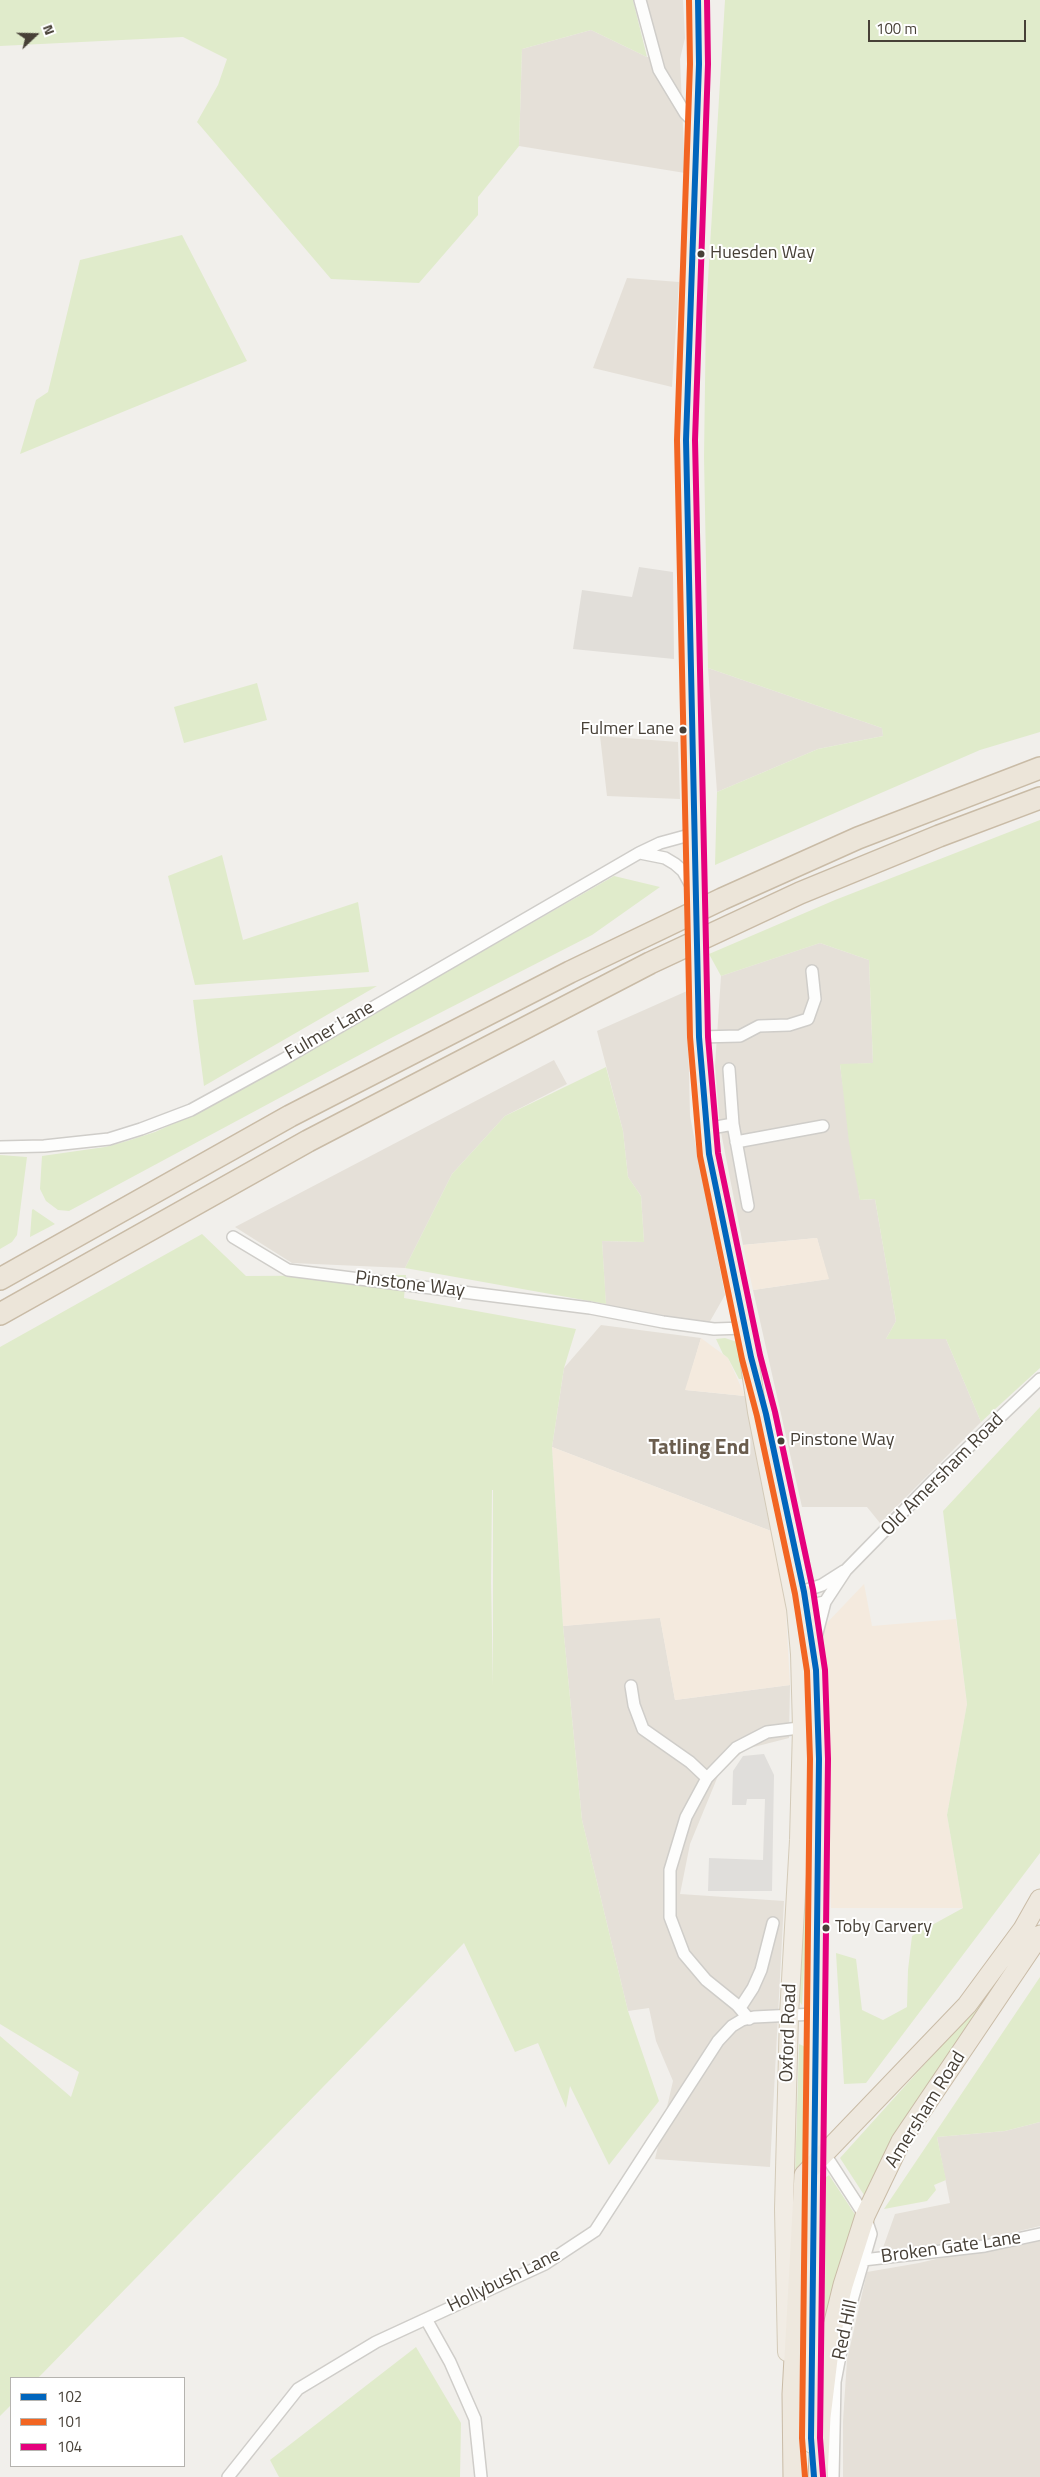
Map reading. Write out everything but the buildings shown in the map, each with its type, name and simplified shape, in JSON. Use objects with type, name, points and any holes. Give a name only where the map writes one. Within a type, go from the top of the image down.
[{"type":"highway","points":[[0,1279],[290,1116],[570,972],[722,898],[850,842],[1040,768]]},
{"type":"highway","points":[[0,1314],[300,1145],[650,962],[800,893],[939,836],[1040,798]]},
{"type":"highway","points":[[793,2477],[792,2394],[802,2181],[804,2175],[967,2004],[1023,1929],[1040,1898]]},
{"type":"highway","name":"Amersham Road","points":[[818,2477],[821,2417],[831,2334],[843,2285],[865,2216],[901,2141],[1040,1935]]},
{"type":"main road","name":"Oxford Road","points":[[698,0],[699,64],[686,440],[693,834],[699,1037],[710,1159],[751,1357],[758,1412],[800,1600],[810,1727],[799,1840],[789,2015],[784,2209],[786,2347],[792,2394]]},
{"type":"main road","points":[[800,1600],[813,1647],[810,1727],[818,1832],[817,2160],[811,2428],[814,2477]]},
{"type":"main road","points":[[799,1840],[818,1832]]},
{"type":"street","points":[[640,0],[659,70],[685,113],[697,125]]},
{"type":"street","name":"Fulmer Lane","points":[[0,1147],[44,1146],[109,1139],[142,1130],[191,1110],[284,1059],[639,853],[660,843],[693,834]]},
{"type":"street","points":[[639,853],[665,858],[675,864],[683,871],[695,893]]},
{"type":"street","points":[[699,1037],[740,1036],[759,1026],[788,1024],[808,1019],[815,999],[812,971]]},
{"type":"street","points":[[729,1069],[732,1124],[748,1206]]},
{"type":"street","points":[[706,1129],[732,1124]]},
{"type":"street","points":[[736,1142],[823,1126]]},
{"type":"street","name":"Pinstone Way","points":[[233,1237],[288,1270],[590,1308],[663,1322],[714,1329],[744,1328]]},
{"type":"street","name":"Old Amersham Road","points":[[813,1647],[825,1602],[846,1570],[934,1480],[1040,1379]]},
{"type":"street","name":"Old Amersham Road","points":[[800,1600],[846,1570]]},
{"type":"street","points":[[800,1600],[825,1602]]},
{"type":"street","points":[[630,1686],[642,1729],[690,1762],[707,1778]]},
{"type":"street","points":[[748,2019],[740,2008],[706,1980],[684,1954],[670,1917],[670,1870],[686,1817],[707,1778],[736,1748],[767,1732],[810,1727]]},
{"type":"street","points":[[740,2008],[761,1970],[773,1924]]},
{"type":"street","name":"Hollybush Lane","points":[[228,2477],[298,2389],[376,2342],[545,2264],[595,2231],[718,2041],[732,2026],[748,2019],[816,2014]]},
{"type":"street","points":[[817,2160],[830,2162],[865,2216]]},
{"type":"street","name":"Red Hill","points":[[834,2477],[835,2382],[848,2314],[871,2234],[865,2216]]},
{"type":"street","name":"Broken Gate Lane","points":[[862,2260],[985,2246],[1040,2234]]},
{"type":"street","points":[[426,2319],[450,2362],[474,2419],[481,2477]]},
{"type":"shaded area","points":[[645,0],[683,0],[685,38],[680,59],[685,173],[519,146],[522,49],[591,30],[647,57],[662,58]]},
{"type":"shaded area","points":[[627,278],[679,282],[672,387],[593,368]]},
{"type":"shaded area","points":[[639,567],[673,572],[674,659],[573,649],[582,590],[632,597]]},
{"type":"shaded area","points":[[708,668],[882,728],[883,736],[818,749],[717,792]]},
{"type":"shaded area","points":[[600,736],[678,742],[680,799],[607,796]]},
{"type":"shaded area","points":[[820,943],[869,960],[873,1063],[840,1065],[860,1200],[875,1199],[896,1321],[886,1339],[946,1339],[981,1422],[880,1523],[867,1507],[802,1507],[753,1290],[828,1279],[817,1238],[743,1245],[720,1127],[715,1066],[721,976]]},
{"type":"shaded area","points":[[687,991],[690,1116],[725,1295],[709,1323],[606,1307],[602,1241],[644,1242],[641,1196],[628,1177],[623,1131],[597,1031]]},
{"type":"shaded area","points":[[554,1060],[567,1084],[505,1116],[452,1174],[405,1268],[292,1263],[235,1227]]},
{"type":"shaded area","points":[[817,1238],[829,1279],[753,1290],[743,1245]]},
{"type":"shaded area","points":[[601,1325],[701,1338],[686,1390],[745,1396],[771,1531],[552,1447],[564,1368]]},
{"type":"shaded area","points":[[701,1338],[728,1358],[745,1396],[685,1390]]},
{"type":"shaded area","points":[[552,1447],[771,1531],[785,1596],[790,1685],[675,1700],[660,1618],[563,1626]]},
{"type":"shaded area","points":[[864,1584],[872,1626],[956,1619],[967,1704],[947,1815],[963,1908],[831,1908],[823,1627]]},
{"type":"shaded area","points":[[660,1617],[675,1700],[790,1685],[789,1738],[746,1749],[720,1771],[690,1844],[680,1894],[784,1901],[770,2167],[655,2159],[673,2081],[656,2041],[649,2008],[628,2011],[582,1820],[563,1626]]},
{"type":"shaded area","points":[[764,1754],[774,1775],[772,1891],[708,1891],[709,1858],[763,1860],[765,1799],[747,1799],[746,1805],[732,1805],[733,1771],[743,1756]]},
{"type":"shaded area","points":[[1040,2122],[1040,2226],[982,2240],[957,2241],[879,2259],[895,2214],[950,2203],[937,2137],[1005,2131]]},
{"type":"shaded area","points":[[1040,2235],[1040,2477],[843,2477],[843,2421],[847,2360],[867,2272],[919,2263]]},
{"type":"green space","points":[[0,0],[633,0],[647,57],[591,30],[522,49],[519,146],[478,197],[478,215],[419,283],[331,279],[197,122],[218,85],[227,59],[183,37],[0,46]]},
{"type":"green space","points":[[725,0],[1040,0],[1040,732],[980,750],[715,865],[717,792],[818,749],[883,736],[882,728],[708,668],[704,457],[706,312]]},
{"type":"green space","points":[[182,235],[247,361],[20,454],[36,400],[48,392],[80,260]]},
{"type":"green space","points":[[257,683],[267,720],[184,743],[174,707]]},
{"type":"green space","points":[[1040,820],[1040,1368],[981,1422],[946,1339],[886,1339],[896,1321],[875,1199],[860,1200],[849,1142],[840,1064],[873,1063],[869,960],[820,943],[721,976],[709,954],[835,900]]},
{"type":"green space","points":[[222,855],[243,940],[358,902],[369,972],[195,985],[168,876]]},
{"type":"green space","points":[[614,876],[660,887],[592,935],[391,1038],[69,1211],[58,1210],[46,1201],[40,1189],[42,1156],[105,1147],[127,1141],[155,1132],[212,1106]]},
{"type":"green space","points":[[377,986],[204,1086],[193,1000]]},
{"type":"green space","points":[[606,1067],[623,1131],[628,1177],[641,1196],[644,1242],[602,1241],[606,1304],[405,1268],[452,1174],[505,1116]]},
{"type":"green space","points":[[0,1155],[27,1157],[17,1235],[12,1242],[0,1249]]},
{"type":"green space","points":[[32,1210],[55,1224],[30,1237]]},
{"type":"green space","points":[[202,1234],[246,1276],[406,1275],[404,1298],[576,1329],[564,1368],[552,1447],[563,1626],[582,1820],[628,2011],[659,2101],[609,2165],[570,2086],[566,2108],[538,2043],[515,2052],[464,1943],[39,2377],[10,2377],[10,2406],[0,2416],[0,2036],[71,2097],[79,2072],[0,2024],[0,1347]],"holes":[[[492,1490],[493,1490],[493,1686],[491,1583]]]},
{"type":"green space","points":[[725,1338],[737,1342],[740,1346],[747,1379],[739,1379],[728,1358],[723,1354],[716,1339]]},
{"type":"green space","points":[[1040,1407],[1040,1853],[866,2083],[844,2084],[836,1953],[856,1959],[862,2010],[883,2020],[907,2007],[908,1970],[912,1936],[963,1908],[947,1815],[967,1704],[943,1511]]},
{"type":"green space","points":[[812,1846],[814,1862],[806,1933],[802,2005],[793,1992],[803,1856]]},
{"type":"green space","points":[[1040,1977],[1040,2122],[1005,2131],[937,2137],[946,2180],[934,2185],[936,2190],[927,2201],[884,2209]]},
{"type":"green space","points":[[988,1994],[995,1994],[866,2198],[840,2158]]},
{"type":"green space","points":[[799,2044],[808,2048],[808,2159],[795,2177]]},
{"type":"green space","points":[[829,2175],[858,2219],[822,2343],[822,2180]]},
{"type":"green space","points":[[416,2347],[461,2423],[460,2477],[279,2477],[270,2460]]},
{"type":"transit line","name":"101","points":[[689,0],[690,64],[677,440],[690,1037],[700,1156],[742,1359],[757,1416],[795,1594],[807,1671],[810,1759],[802,2438],[805,2477]]},
{"type":"transit line","name":"102","points":[[698,0],[699,64],[686,440],[699,1037],[709,1154],[751,1357],[766,1414],[804,1592],[816,1670],[819,1759],[811,2438],[814,2477]]},
{"type":"transit line","name":"104","points":[[707,0],[708,64],[695,440],[708,1037],[718,1153],[760,1355],[775,1412],[813,1590],[825,1670],[828,1759],[820,2438],[823,2476]]},
{"type":"place","name":"Huesden Way","points":[[701,254]]},
{"type":"place","name":"Fulmer Lane","points":[[683,730]]},
{"type":"place","name":"Pinstone Way","points":[[781,1441]]},
{"type":"place","name":"Toby Carvery","points":[[826,1928]]},
{"type":"district","name":"Tatling End","points":[[699,1449]]}]
